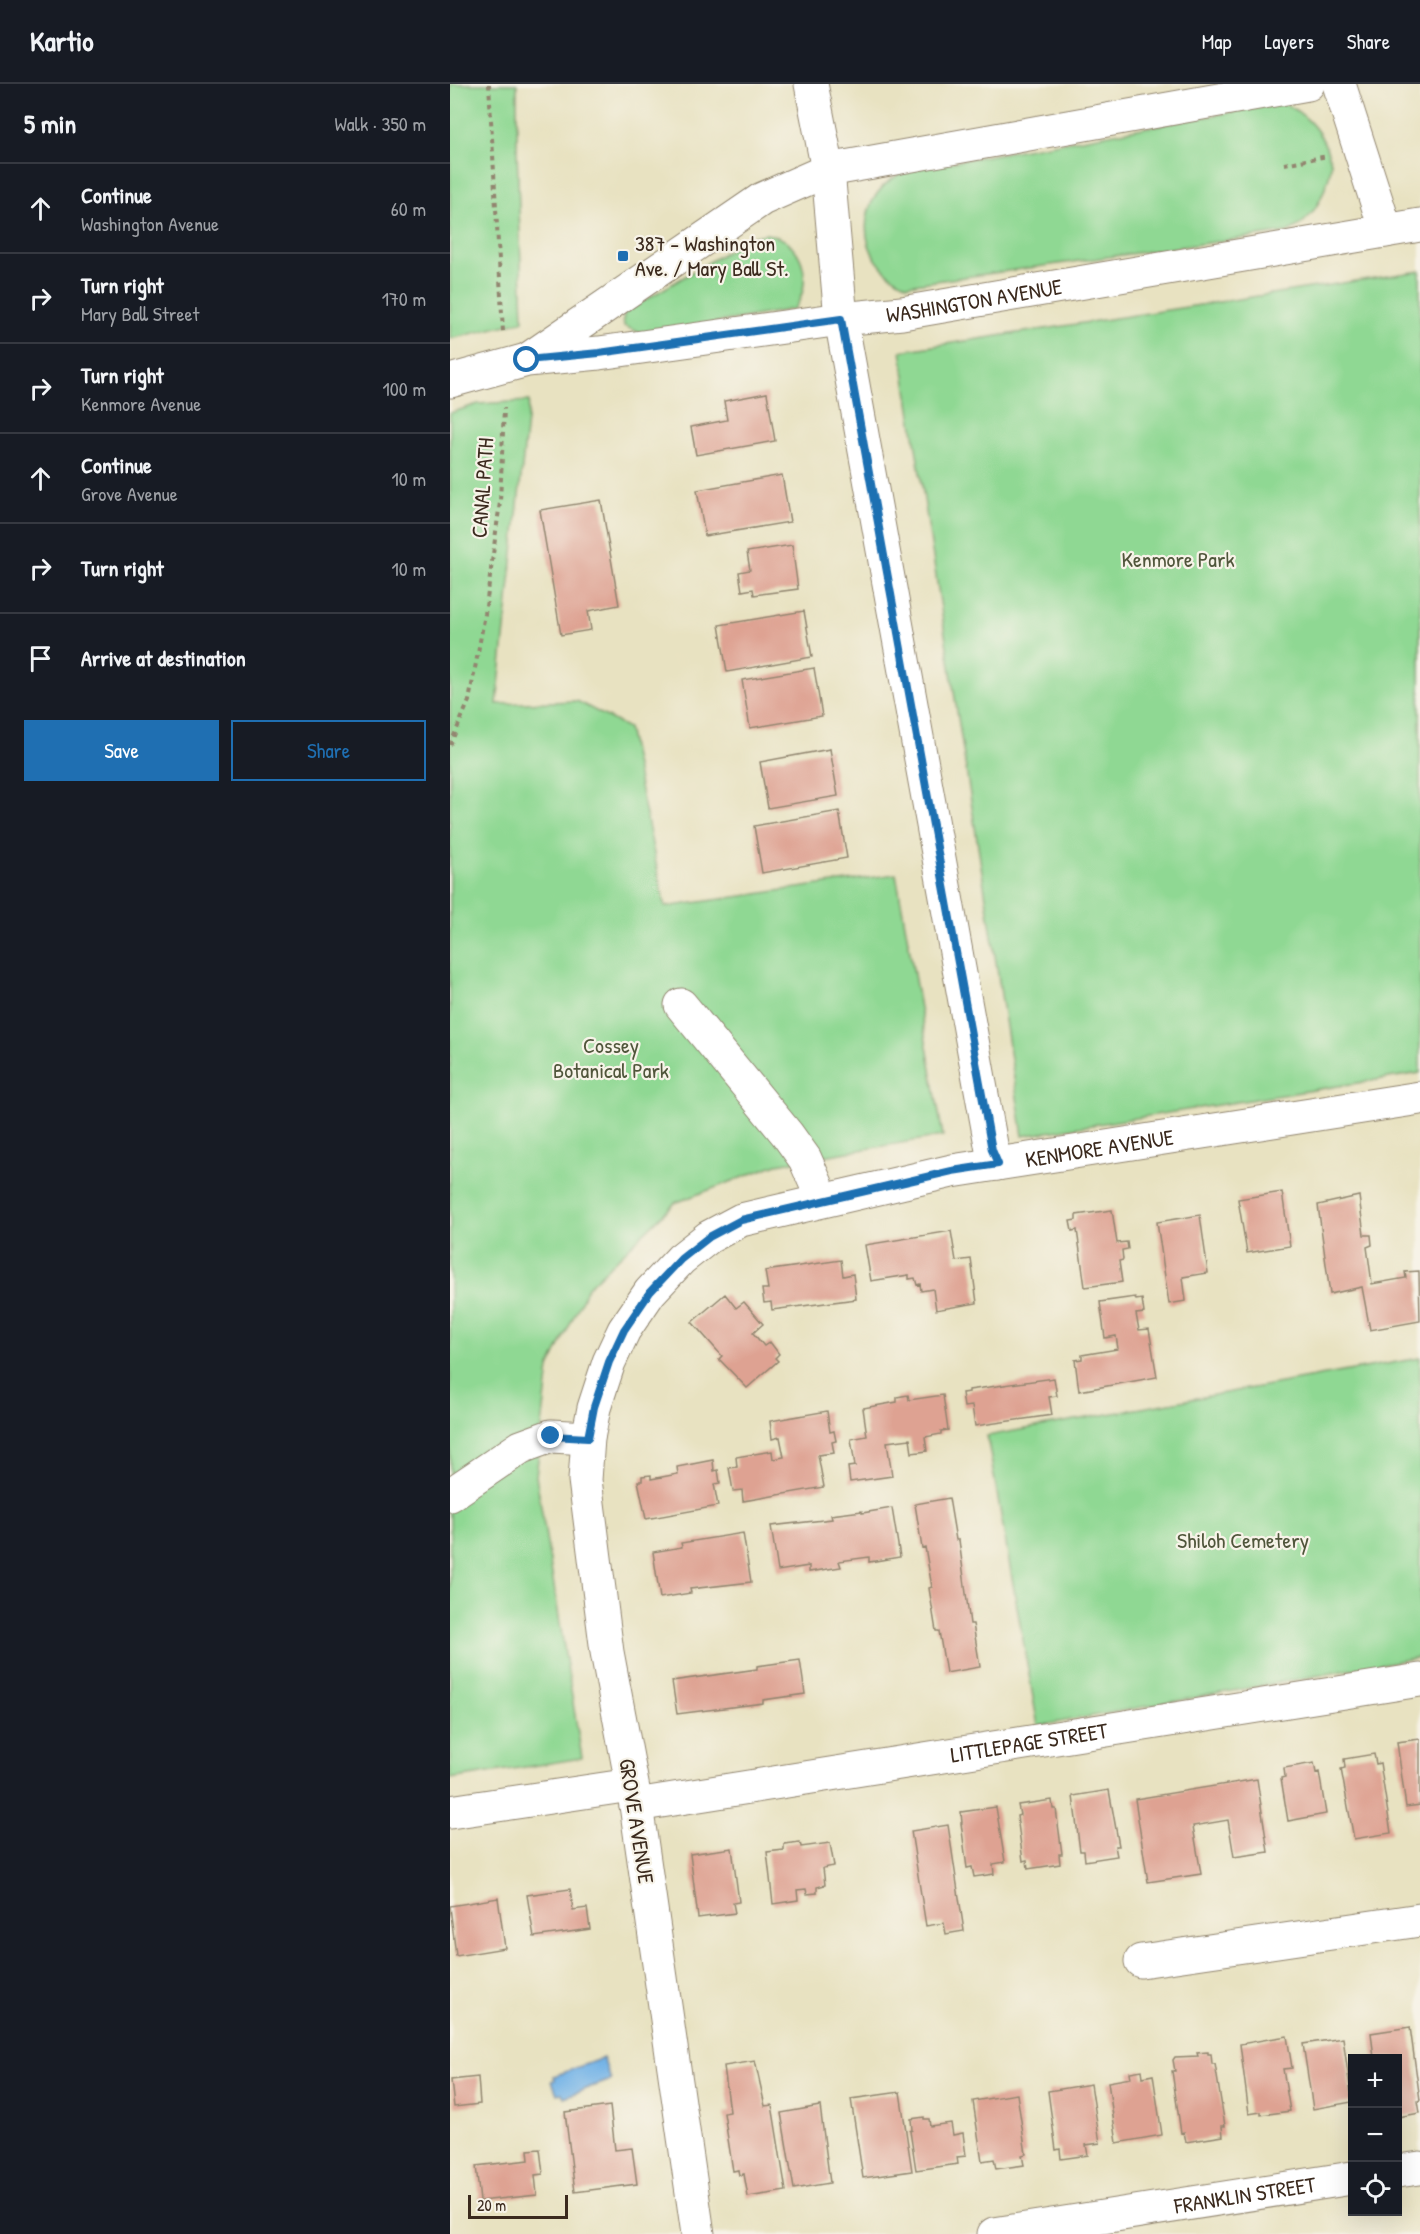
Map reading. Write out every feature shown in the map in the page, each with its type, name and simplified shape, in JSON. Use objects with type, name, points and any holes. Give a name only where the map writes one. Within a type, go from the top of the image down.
[{"type":"street","name":"WASHINGTON AVENUE","points":[[527,360],[762,198],[828,170],[1308,84]]},
{"type":"street","points":[[1339,84],[1386,231]]},
{"type":"street","points":[[820,86],[841,319],[992,1150],[998,1164]]},
{"type":"street","name":"WASHINGTON AVENUE","points":[[450,381],[527,360],[599,353],[841,319],[902,313],[1420,225]]},
{"type":"street","points":[[681,1005],[787,1134],[804,1160],[823,1200]]},
{"type":"street","name":"KENMORE AVENUE","points":[[591,1423],[609,1362],[624,1330],[650,1292],[681,1259],[709,1237],[741,1220],[952,1171],[1420,1098]]},
{"type":"street","points":[[450,1495],[520,1447],[591,1423]]},
{"type":"street","name":"GROVE AVENUE","points":[[591,1423],[585,1480],[607,1652],[634,1795],[698,2234]]},
{"type":"street","name":"LITTLEPAGE STREET","points":[[450,1812],[634,1795],[1420,1680]]},
{"type":"street","points":[[1141,1961],[1420,1920]]},
{"type":"street","points":[[1402,2170],[1420,2168]]},
{"type":"street","name":"FRANKLIN STREET","points":[[994,2234],[1348,2179]]},
{"type":"path","points":[[489,84],[503,339]]},
{"type":"path","points":[[1284,165],[1360,150]]},
{"type":"path","name":"CANAL PATH","points":[[450,745],[469,700],[485,614],[500,502],[504,408]]},
{"type":"green space","points":[[450,84],[517,84],[523,321],[450,339]]},
{"type":"green space","points":[[1283,103],[1304,116],[1320,134],[1331,163],[1327,182],[1317,205],[1302,223],[1287,232],[907,285],[889,274],[876,260],[869,244],[866,227],[869,210],[877,194],[890,181],[908,170]]},
{"type":"green space","points":[[766,234],[779,237],[789,243],[802,262],[804,286],[794,309],[645,335],[624,326],[625,312],[751,237]]},
{"type":"green space","name":"Kenmore Park","points":[[1420,271],[1420,1073],[1023,1136],[901,351]]},
{"type":"green space","name":"Cossey Botanical Park","points":[[529,401],[497,704],[577,701],[628,728],[665,907],[896,874],[943,1136],[777,1164],[675,1203],[588,1287],[549,1368],[536,1476],[582,1758],[450,1779],[450,413],[478,404]]},
{"type":"green space","name":"Shiloh Cemetery","points":[[1420,1358],[1420,1657],[1038,1726],[987,1436]]},
{"type":"water","points":[[603,2058],[611,2080],[564,2097],[562,2093],[557,2094],[552,2081],[555,2080],[554,2076]]},
{"type":"building","points":[[767,393],[775,441],[696,455],[691,427],[727,420],[724,401]]},
{"type":"building","points":[[782,475],[790,522],[705,536],[697,490]]},
{"type":"building","points":[[601,500],[619,605],[588,611],[591,630],[561,635],[540,510]]},
{"type":"building","points":[[792,545],[798,589],[754,595],[753,589],[742,591],[739,572],[750,570],[747,552]]},
{"type":"building","points":[[804,611],[812,657],[727,672],[719,625]]},
{"type":"building","points":[[814,668],[822,716],[750,728],[742,680]]},
{"type":"building","points":[[830,749],[838,796],[768,808],[760,762]]},
{"type":"building","points":[[839,811],[847,858],[762,873],[754,826]]},
{"type":"building","points":[[1282,1192],[1290,1246],[1247,1253],[1238,1199]]},
{"type":"building","points":[[1359,1196],[1364,1235],[1371,1235],[1372,1245],[1367,1247],[1372,1284],[1406,1278],[1405,1272],[1419,1271],[1420,1321],[1370,1330],[1362,1287],[1330,1294],[1318,1205]]},
{"type":"building","points":[[1112,1210],[1117,1243],[1127,1242],[1128,1249],[1122,1250],[1123,1260],[1119,1261],[1122,1282],[1085,1287],[1077,1230],[1072,1231],[1070,1221],[1076,1220],[1076,1215]]},
{"type":"building","points":[[1200,1215],[1208,1273],[1183,1277],[1186,1301],[1169,1304],[1157,1222]]},
{"type":"building","points":[[951,1231],[956,1261],[971,1259],[977,1303],[936,1310],[933,1289],[921,1291],[920,1284],[917,1285],[915,1278],[909,1279],[909,1275],[871,1281],[865,1245]]},
{"type":"building","points":[[841,1260],[843,1276],[853,1274],[856,1299],[772,1310],[771,1302],[764,1303],[762,1289],[768,1289],[765,1271]]},
{"type":"building","points":[[725,1294],[736,1308],[744,1302],[763,1324],[753,1333],[764,1346],[770,1342],[779,1354],[775,1358],[778,1361],[747,1388],[719,1359],[722,1356],[692,1322]]},
{"type":"building","points":[[1135,1297],[1136,1300],[1142,1299],[1144,1313],[1136,1314],[1139,1330],[1149,1329],[1157,1377],[1079,1391],[1075,1360],[1082,1359],[1082,1355],[1118,1349],[1116,1336],[1105,1338],[1100,1302]]},
{"type":"building","points":[[1054,1378],[1057,1396],[1049,1397],[1052,1415],[975,1426],[972,1406],[964,1407],[962,1393],[969,1392],[969,1390]]},
{"type":"building","points":[[908,1395],[909,1400],[943,1395],[948,1430],[925,1437],[927,1451],[912,1453],[910,1439],[887,1442],[892,1476],[850,1482],[848,1467],[855,1466],[851,1439],[867,1436],[863,1408],[897,1402],[897,1397]]},
{"type":"building","points":[[827,1411],[830,1432],[834,1431],[836,1441],[832,1442],[834,1453],[818,1455],[824,1487],[743,1501],[742,1490],[733,1491],[729,1468],[737,1467],[736,1457],[772,1451],[773,1459],[784,1457],[780,1437],[772,1439],[770,1421]]},
{"type":"building","points":[[713,1460],[714,1471],[718,1470],[720,1483],[714,1484],[718,1506],[646,1519],[638,1481],[642,1481],[642,1476],[651,1475],[651,1479],[678,1474],[677,1467]]},
{"type":"building","points":[[949,1498],[956,1540],[959,1540],[970,1624],[973,1624],[980,1667],[946,1673],[939,1631],[936,1631],[929,1588],[932,1587],[925,1547],[922,1548],[915,1504]]},
{"type":"building","points":[[892,1508],[900,1557],[869,1562],[869,1557],[839,1561],[841,1567],[809,1572],[809,1566],[778,1571],[771,1526],[832,1519],[831,1515]]},
{"type":"building","points":[[743,1533],[751,1582],[690,1589],[691,1593],[660,1598],[653,1552],[682,1547],[681,1543]]},
{"type":"building","points":[[800,1660],[805,1694],[763,1700],[763,1703],[677,1714],[672,1681],[757,1669],[757,1666]]},
{"type":"building","points":[[1420,1739],[1420,1805],[1406,1807],[1397,1742]]},
{"type":"building","points":[[1374,1754],[1376,1764],[1380,1763],[1391,1833],[1354,1839],[1341,1769],[1345,1768],[1344,1759]]},
{"type":"building","points":[[1314,1763],[1316,1773],[1319,1772],[1326,1814],[1288,1821],[1281,1778],[1285,1777],[1284,1768]]},
{"type":"building","points":[[1257,1779],[1268,1852],[1234,1857],[1228,1820],[1193,1826],[1201,1874],[1148,1882],[1135,1799]]},
{"type":"building","points":[[1109,1790],[1119,1846],[1115,1846],[1117,1856],[1085,1861],[1084,1851],[1080,1851],[1073,1796]]},
{"type":"building","points":[[1052,1800],[1053,1809],[1056,1809],[1062,1854],[1059,1854],[1060,1864],[1028,1869],[1027,1860],[1023,1861],[1017,1816],[1020,1815],[1018,1805]]},
{"type":"building","points":[[996,1807],[1005,1862],[993,1864],[994,1874],[974,1877],[972,1867],[967,1868],[961,1812]]},
{"type":"building","points":[[948,1825],[964,1931],[946,1934],[944,1923],[926,1926],[911,1831]]},
{"type":"building","points":[[800,1842],[801,1847],[830,1843],[834,1866],[823,1868],[825,1885],[817,1887],[817,1893],[807,1894],[806,1889],[797,1890],[798,1900],[773,1904],[767,1852],[784,1850],[784,1844]]},
{"type":"building","points":[[732,1848],[739,1902],[733,1903],[735,1913],[698,1918],[690,1854]]},
{"type":"building","points":[[570,1889],[573,1910],[587,1908],[590,1929],[534,1937],[527,1895]]},
{"type":"building","points":[[498,1898],[505,1948],[456,1956],[450,1906]]},
{"type":"building","points":[[1410,2027],[1420,2113],[1402,2116],[1402,2054],[1374,2054],[1371,2033]]},
{"type":"building","points":[[1287,2036],[1292,2068],[1283,2069],[1290,2111],[1261,2115],[1261,2112],[1249,2114],[1240,2044]]},
{"type":"building","points":[[1343,2038],[1348,2074],[1348,2103],[1313,2109],[1303,2044]]},
{"type":"building","points":[[1197,2053],[1211,2054],[1212,2064],[1215,2064],[1225,2126],[1222,2126],[1223,2136],[1186,2142],[1184,2132],[1181,2133],[1172,2071],[1175,2071],[1173,2060],[1175,2057],[1198,2056]]},
{"type":"building","points":[[755,2061],[765,2106],[772,2105],[786,2191],[748,2197],[744,2174],[739,2175],[738,2170],[733,2171],[724,2113],[730,2112],[724,2066]]},
{"type":"building","points":[[1142,2070],[1143,2077],[1153,2075],[1162,2135],[1117,2143],[1108,2082],[1131,2078],[1130,2072]]},
{"type":"building","points":[[478,2077],[480,2104],[454,2107],[451,2080]]},
{"type":"building","points":[[1091,2084],[1100,2143],[1086,2145],[1088,2155],[1061,2159],[1060,2149],[1056,2150],[1048,2091]]},
{"type":"building","points":[[900,2092],[912,2171],[863,2178],[851,2099]]},
{"type":"building","points":[[1017,2094],[1026,2154],[1022,2155],[1024,2165],[996,2169],[994,2159],[982,2161],[973,2101]]},
{"type":"building","points":[[610,2106],[615,2150],[632,2148],[637,2184],[575,2192],[565,2112]]},
{"type":"building","points":[[820,2106],[830,2183],[794,2189],[781,2113]]},
{"type":"building","points":[[924,2117],[924,2119],[929,2119],[930,2126],[951,2123],[953,2135],[963,2133],[966,2156],[957,2157],[958,2164],[916,2170],[910,2131],[912,2130],[911,2119]]},
{"type":"building","points":[[540,2149],[543,2174],[535,2175],[537,2195],[480,2201],[476,2166],[529,2160],[528,2150]]},
{"type":"place","name":"387 - Washington Ave. / Mary Ball St.","points":[[623,256]]},
{"type":"route","points":[[527,360],[599,353],[841,319],[992,1150],[998,1164],[952,1171],[741,1220],[709,1237],[681,1259],[650,1292],[624,1330],[609,1362],[594,1407],[588,1438],[551,1436]]}]
